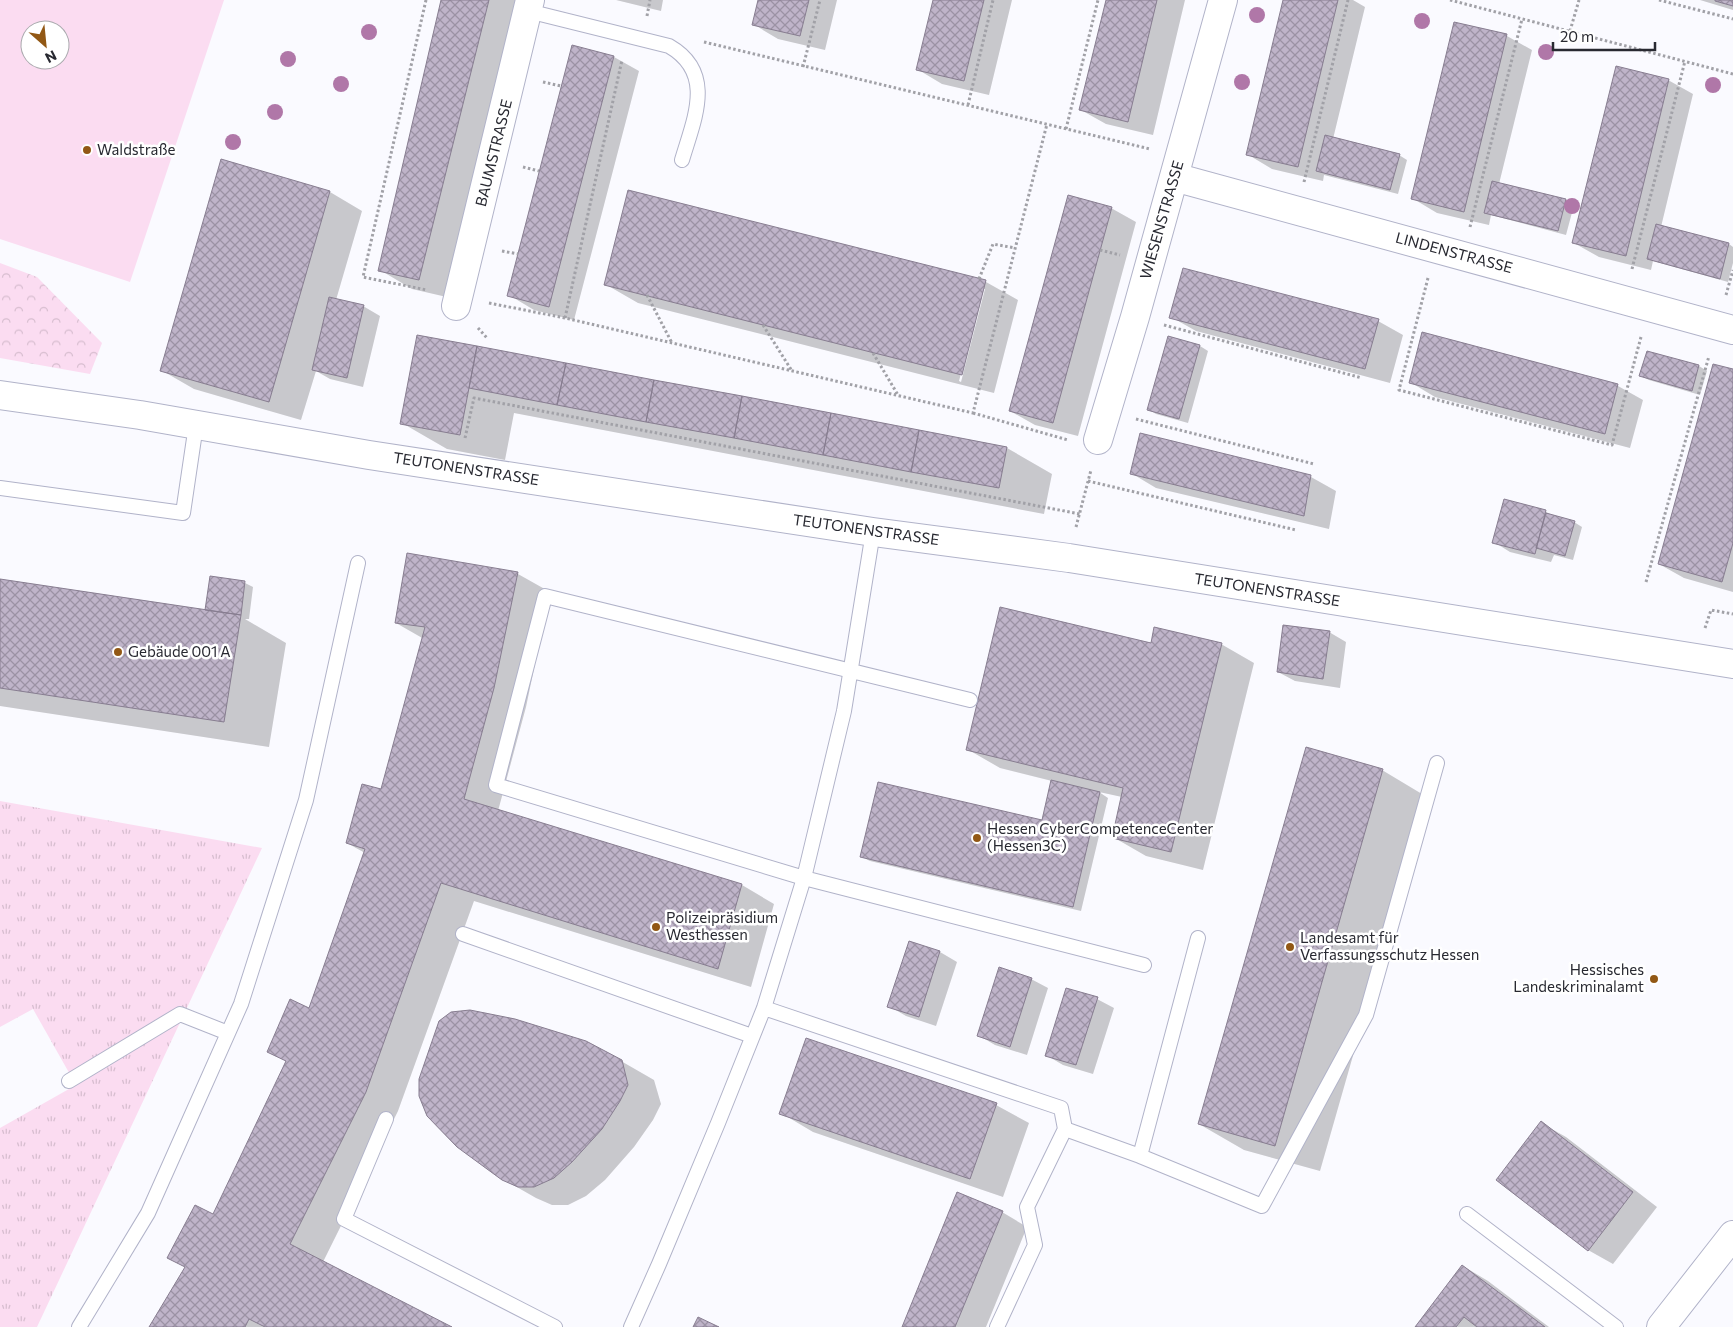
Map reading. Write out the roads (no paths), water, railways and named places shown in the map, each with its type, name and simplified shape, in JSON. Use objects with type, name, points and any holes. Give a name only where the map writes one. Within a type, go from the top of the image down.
[{"type":"street","name":"WIESENSTRASSE","points":[[1097,444],[1223,0]]},
{"type":"street","name":"BAUMSTRASSE","points":[[457,301],[529,6]]},
{"type":"street","name":"LINDENSTRASSE","points":[[1177,167],[1297,210],[1725,328]]},
{"type":"street","name":"TEUTONENSTRASSE","points":[[0,395],[140,415],[368,454],[873,532],[1069,558],[1733,664]]},
{"type":"street","points":[[1661,1327],[1733,1235]]},
{"type":"lane","points":[[529,6],[627,36],[669,46],[680,52],[695,72],[698,90],[696,114],[682,160]]},
{"type":"lane","points":[[0,488],[183,513],[196,425]]},
{"type":"lane","points":[[630,1327],[685,1202],[764,1008],[804,878],[844,711],[873,532]]},
{"type":"lane","points":[[78,1327],[148,1213],[241,1004],[306,800],[358,563]]},
{"type":"lane","points":[[970,700],[546,596],[496,785],[804,878],[1144,965]]},
{"type":"lane","points":[[1065,1129],[1140,1156],[1262,1206],[1366,1015],[1437,763]]},
{"type":"lane","points":[[463,934],[752,1036]]},
{"type":"lane","points":[[1140,1156],[1198,938]]},
{"type":"lane","points":[[764,1008],[1062,1108],[1065,1129],[1027,1207],[1035,1245],[997,1327]]},
{"type":"lane","points":[[68,1081],[180,1014],[228,1033]]},
{"type":"lane","points":[[386,1119],[344,1219],[555,1327]]},
{"type":"lane","points":[[1467,1214],[1616,1327]]},
{"type":"place","name":"Waldstraße","points":[[87,150]]},
{"type":"place","name":"Gebäude 001 A","points":[[118,652]]},
{"type":"place","name":"Hessen CyberCompetenceCenter (Hessen3C)","points":[[977,838]]},
{"type":"place","name":"Polizeipräsidium Westhessen","points":[[656,927]]},
{"type":"place","name":"Landesamt für Verfassungsschutz Hessen","points":[[1290,947]]},
{"type":"place","name":"Hessisches Landeskriminalamt","points":[[1654,979]]}]
